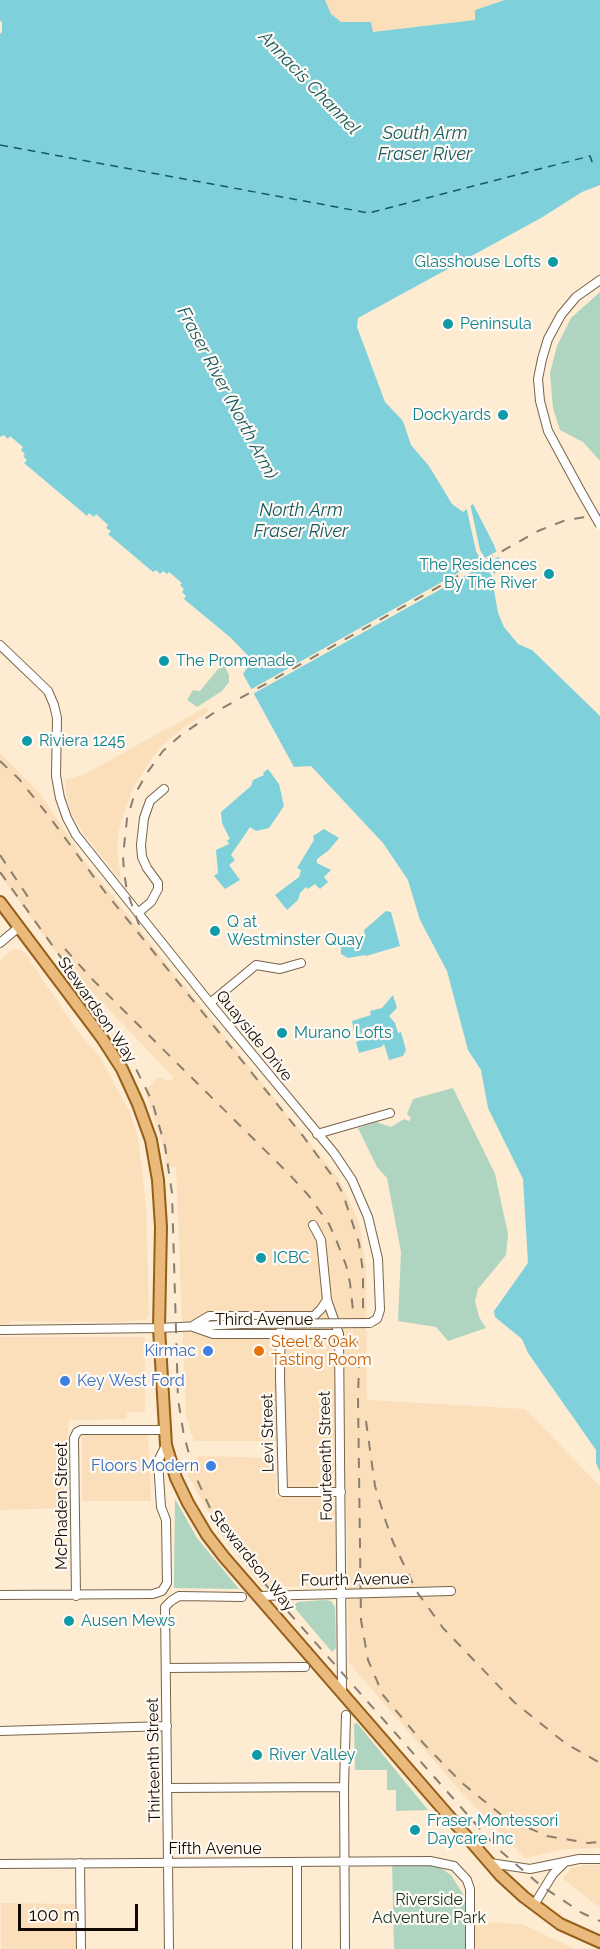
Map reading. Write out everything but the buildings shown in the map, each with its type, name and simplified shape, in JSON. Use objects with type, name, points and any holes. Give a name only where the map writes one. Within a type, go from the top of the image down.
[{"type":"main road","name":"Stewardson Way","points":[[0,902],[102,1038],[122,1069],[151,1140],[158,1180],[161,1227],[159,1328],[166,1444],[176,1478],[207,1535],[490,1863],[534,1905],[560,1924],[600,1942]]},
{"type":"street","points":[[600,280],[576,297],[561,315],[548,339],[538,379],[540,401],[548,431],[600,525]]},
{"type":"street","name":"Quayside Drive","points":[[0,645],[48,691],[54,705],[57,718],[56,776],[60,798],[76,835],[334,1153],[352,1180],[368,1217],[376,1244],[380,1278],[380,1310],[375,1320],[370,1323],[192,1326]]},
{"type":"street","points":[[138,913],[151,902],[158,889],[158,883],[147,868],[142,856],[141,845],[144,818],[150,801],[164,789]]},
{"type":"street","points":[[0,943],[19,927]]},
{"type":"street","points":[[210,1003],[256,966],[280,969],[301,963]]},
{"type":"street","points":[[317,1134],[390,1113]]},
{"type":"street","name":"Fourteenth Street","points":[[313,1225],[321,1240],[327,1300],[339,1334],[342,1691]]},
{"type":"street","name":"Third Avenue","points":[[192,1326],[209,1316],[314,1316],[327,1300]]},
{"type":"street","name":"Levi Street","points":[[281,1316],[283,1492],[341,1492]]},
{"type":"street","points":[[0,1330],[192,1326]]},
{"type":"street","name":"Third Avenue","points":[[192,1326],[210,1334],[339,1334]]},
{"type":"street","name":"McPhaden Street","points":[[76,1596],[74,1437],[81,1430],[165,1430]]},
{"type":"street","points":[[0,1596],[153,1594],[162,1591],[167,1583],[166,1521],[161,1507],[158,1461],[166,1444]]},
{"type":"street","name":"Fourth Avenue","points":[[259,1596],[451,1592]]},
{"type":"street","name":"Thirteenth Street","points":[[169,1949],[165,1607],[179,1596],[242,1597]]},
{"type":"street","points":[[166,1668],[305,1667]]},
{"type":"street","points":[[345,1949],[346,1715]]},
{"type":"street","points":[[0,1731],[167,1726]]},
{"type":"street","points":[[168,1788],[344,1787]]},
{"type":"street","points":[[490,1863],[526,1869],[579,1859],[600,1859]]},
{"type":"street","name":"Fifth Avenue","points":[[0,1864],[430,1861],[454,1866],[467,1880],[470,1889],[470,1949]]},
{"type":"street","points":[[297,1862],[297,1949]]},
{"type":"street","points":[[80,1863],[81,1949]]},
{"type":"street","points":[[534,1905],[550,1878],[564,1863]]},
{"type":"shaded area","points":[[325,0],[505,0],[475,10],[476,20],[373,32],[371,22],[341,22],[331,14]]},
{"type":"shaded area","points":[[206,707],[209,711],[179,731],[162,746],[133,788],[119,829],[117,851],[121,881],[84,834],[73,816],[67,800],[65,780],[87,773]]},
{"type":"shaded area","points":[[0,753],[42,796],[83,859],[339,1179],[358,1220],[366,1264],[367,1400],[525,1409],[600,1486],[600,1848],[565,1849],[525,1858],[462,1793],[349,1663],[346,1488],[288,1487],[287,1441],[194,1441],[186,1416],[176,1167],[166,1166],[163,1145],[145,1091],[158,1077],[168,1081],[174,1078],[60,958],[0,875]]},
{"type":"shaded area","points":[[14,949],[25,953],[76,1029],[100,1057],[130,1113],[138,1137],[146,1205],[149,1315],[146,1320],[11,1321],[8,1324],[0,1324],[0,960]]},
{"type":"shaded area","points":[[0,1337],[145,1337],[145,1412],[127,1412],[127,1419],[69,1420],[62,1508],[0,1510]]},
{"type":"shaded area","points":[[148,1433],[151,1501],[82,1501],[82,1434]]},
{"type":"shaded area","points":[[198,1456],[276,1458],[276,1497],[332,1497],[337,1511],[336,1583],[331,1586],[262,1587],[220,1533],[185,1470]]},
{"type":"shaded area","points":[[600,1865],[600,1908],[563,1879],[571,1868]]},
{"type":"shaded area","points":[[1,1903],[76,1904],[76,1949],[1,1949]]},
{"type":"shaded area","points":[[468,1921],[522,1924],[575,1949],[468,1949]]},
{"type":"green space","points":[[600,292],[600,461],[583,442],[560,430],[553,408],[550,373],[557,346],[571,318]]},
{"type":"green space","points":[[223,663],[229,675],[229,682],[222,691],[197,707],[187,700],[193,690],[200,691]]},
{"type":"green space","points":[[453,1088],[495,1174],[508,1234],[506,1255],[478,1289],[475,1301],[479,1317],[486,1328],[448,1341],[436,1327],[398,1321],[401,1252],[387,1178],[377,1167],[358,1128],[376,1122],[391,1127],[404,1119],[409,1121],[411,1118],[407,1114],[413,1099]]},
{"type":"green space","points":[[175,1499],[197,1538],[239,1589],[174,1588]]},
{"type":"green space","points":[[331,1601],[335,1607],[336,1648],[332,1652],[293,1606],[298,1602]]},
{"type":"green space","points":[[357,1723],[428,1810],[396,1811],[396,1790],[387,1790],[387,1770],[355,1770],[354,1724]]},
{"type":"green space","name":"Riverside Adventure Park","points":[[392,1861],[430,1861],[451,1875],[463,1894],[468,1921],[468,1949],[394,1949]]},
{"type":"water","points":[[0,0],[325,0],[331,14],[341,22],[371,22],[373,32],[475,20],[475,10],[505,0],[600,0],[600,185],[582,192],[541,218],[358,318],[357,327],[385,402],[403,421],[411,445],[429,466],[452,504],[463,512],[473,504],[494,545],[500,561],[492,578],[498,613],[504,627],[518,644],[532,650],[600,716],[600,1472],[596,1463],[596,1450],[528,1353],[522,1339],[495,1317],[494,1311],[528,1263],[523,1179],[488,1108],[481,1070],[468,1050],[447,971],[420,920],[408,880],[383,843],[311,766],[294,767],[243,674],[252,660],[231,638],[184,599],[186,596],[182,592],[184,589],[180,585],[182,583],[169,572],[167,574],[163,571],[160,574],[156,570],[153,572],[108,534],[111,531],[106,528],[108,525],[96,514],[94,517],[89,513],[87,516],[24,463],[27,460],[21,450],[23,447],[10,436],[8,439],[4,435],[0,437],[0,34],[2,23]]},
{"type":"water","points":[[268,769],[279,784],[284,806],[269,828],[256,831],[250,827],[231,855],[235,860],[229,865],[240,880],[225,889],[214,876],[218,873],[216,850],[229,844],[227,840],[230,839],[222,823],[221,812],[251,786],[253,780],[264,775],[263,773]]},
{"type":"water","points":[[324,829],[339,838],[328,851],[317,859],[317,863],[331,870],[324,877],[328,882],[320,889],[315,884],[308,889],[306,887],[300,893],[298,900],[287,910],[275,895],[299,877],[301,870],[297,868],[314,840],[313,836]]},
{"type":"water","points":[[386,911],[391,912],[400,946],[366,956],[348,958],[341,954],[343,943],[365,936],[364,930]]},
{"type":"water","points":[[393,995],[397,1008],[389,1016],[395,1023],[398,1033],[401,1032],[406,1050],[403,1056],[389,1060],[384,1044],[381,1047],[359,1053],[356,1042],[359,1038],[364,1037],[365,1040],[381,1036],[377,1025],[362,1029],[362,1033],[359,1034],[358,1030],[354,1031],[352,1021],[371,1015],[370,1011],[382,1008]]},
{"type":"pier","points":[[470,503],[480,550],[485,558],[499,550],[501,555],[488,563],[496,577],[496,582],[484,565],[251,695],[248,691],[481,560],[476,551],[466,506]]},
{"type":"ferry route","points":[[0,145],[369,213],[590,156],[594,167]]},
{"type":"railway","points":[[139,925],[127,891],[124,872],[123,856],[127,819],[134,796],[163,751],[181,735],[212,714],[538,531],[566,520],[600,515]]},
{"type":"railway","points":[[0,761],[19,779],[48,815],[105,892],[303,1136],[336,1181],[343,1194],[359,1243],[363,1272],[363,1334]]},
{"type":"railway","points":[[0,855],[32,903]]},
{"type":"railway","points":[[0,872],[112,1029],[152,1101],[165,1146],[172,1193],[178,1399],[184,1436],[195,1475],[210,1508],[233,1544],[283,1606],[497,1848],[540,1885],[582,1913],[600,1921]]},
{"type":"railway","points":[[65,949],[93,980],[289,1174],[309,1196],[329,1224],[335,1237],[350,1283],[359,1365],[361,1620],[368,1660],[383,1695],[424,1744],[462,1783],[504,1817],[547,1836],[588,1843],[600,1842]]},
{"type":"railway","points":[[366,1421],[375,1486],[393,1542],[417,1592],[443,1628],[514,1702],[565,1743],[600,1763]]},
{"type":"place","name":"Glasshouse Lofts","points":[[553,262]]},
{"type":"place","name":"Peninsula","points":[[448,324]]},
{"type":"place","name":"Dockyards","points":[[503,415]]},
{"type":"place","name":"The Residences By The River","points":[[549,574]]},
{"type":"place","name":"The Promenade","points":[[164,661]]},
{"type":"place","name":"Riviera 1245","points":[[27,741]]},
{"type":"place","name":"Q at Westminster Quay","points":[[215,931]]},
{"type":"place","name":"Murano Lofts","points":[[282,1033]]},
{"type":"place","name":"ICBC","points":[[261,1258]]},
{"type":"place","name":"Kirmac","points":[[208,1351]]},
{"type":"place","name":"Steel & Oak Tasting Room","points":[[259,1351]]},
{"type":"place","name":"Key West Ford","points":[[65,1381]]},
{"type":"place","name":"Floors Modern","points":[[211,1466]]},
{"type":"place","name":"Ausen Mews","points":[[69,1621]]},
{"type":"place","name":"River Valley","points":[[257,1755]]},
{"type":"place","name":"Fraser Montessori Daycare Inc","points":[[415,1830]]},
{"type":"water label","name":"Annacis Channel","points":[[309,83]]},
{"type":"water label","name":"South Arm Fraser River","points":[[425,144]]},
{"type":"water label","name":"Fraser River (North Arm)","points":[[227,393]]},
{"type":"water label","name":"North Arm Fraser River","points":[[301,521]]}]
